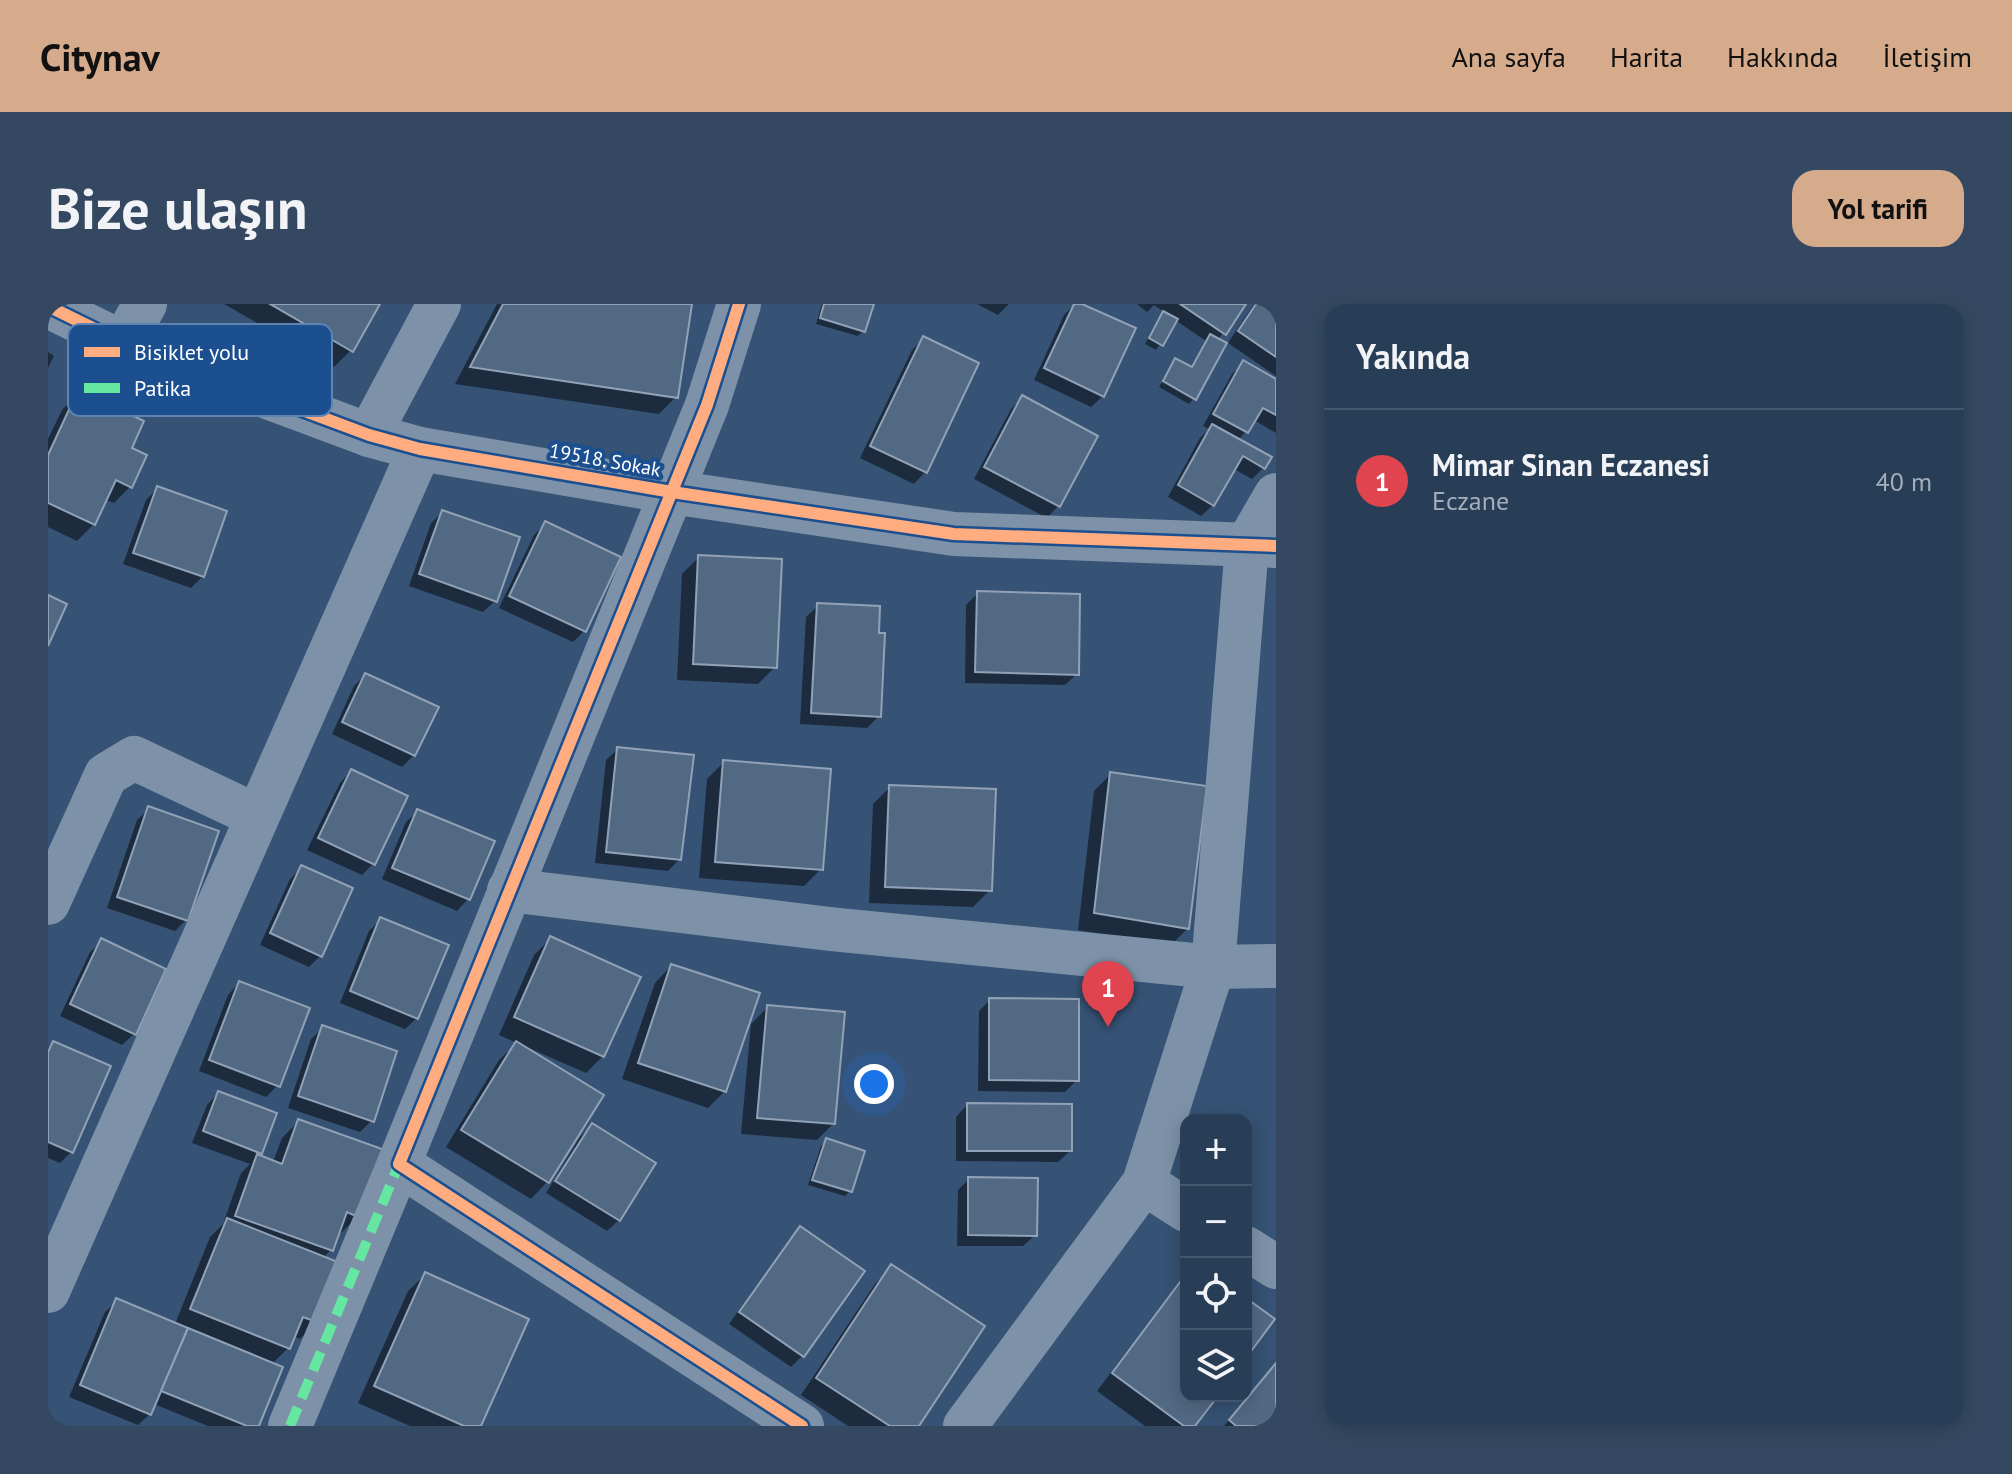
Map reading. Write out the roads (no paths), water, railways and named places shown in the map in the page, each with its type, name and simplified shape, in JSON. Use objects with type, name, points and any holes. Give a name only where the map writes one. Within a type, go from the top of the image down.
[{"type":"street","points":[[134,324],[145,304]]},
{"type":"street","points":[[369,435],[439,304]]},
{"type":"street","points":[[290,1426],[707,405],[739,304]]},
{"type":"street","name":"19518. Sokak","points":[[48,306],[84,324]]},
{"type":"street","name":"19518. Sokak","points":[[318,416],[369,435],[420,449],[672,492],[954,534],[1261,546]]},
{"type":"street","points":[[48,1291],[420,449]]},
{"type":"street","points":[[965,1426],[1144,1183],[1213,967],[1261,546],[1276,495]]},
{"type":"street","points":[[48,903],[106,775],[134,758],[257,816]]},
{"type":"street","points":[[509,890],[830,929],[1213,967],[1276,966]]},
{"type":"street","points":[[399,1164],[802,1426]]},
{"type":"street","points":[[1144,1183],[1180,1206]]},
{"type":"street","points":[[1252,1252],[1276,1267]]},
{"type":"place","name":"Mimar Sinan Eczanesi","points":[[1108,1027]]}]
